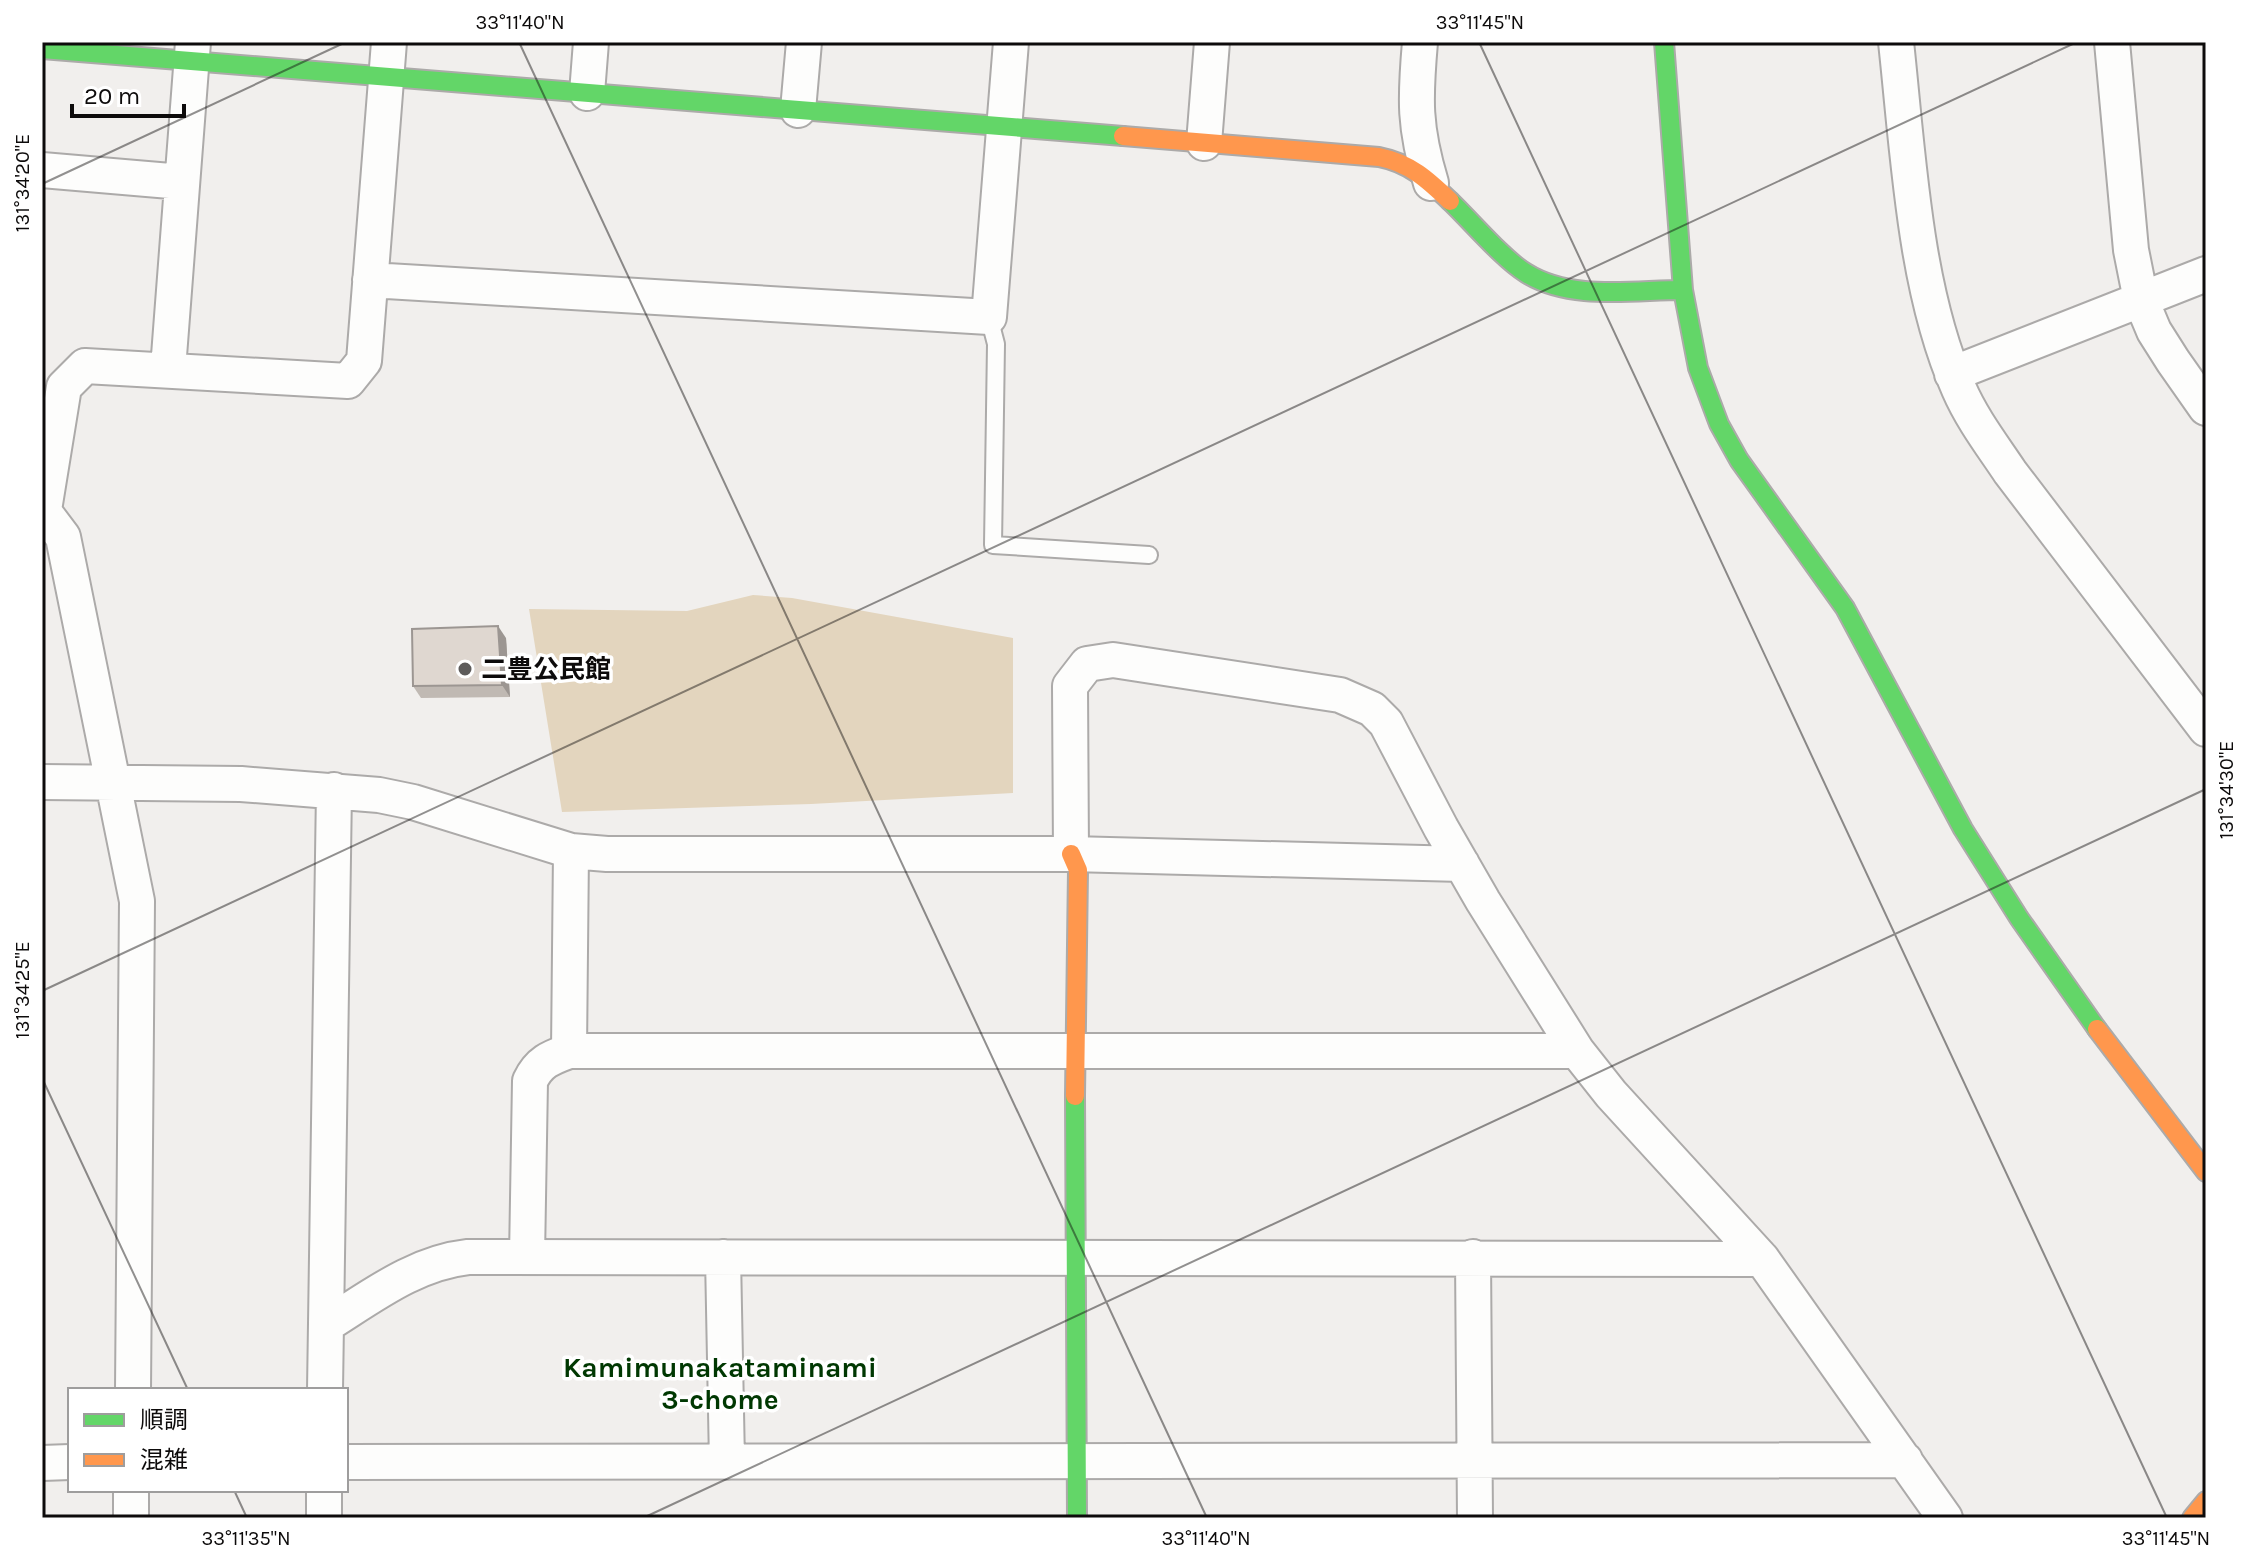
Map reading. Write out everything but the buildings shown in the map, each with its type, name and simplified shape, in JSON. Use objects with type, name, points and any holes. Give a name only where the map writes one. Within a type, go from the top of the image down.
[{"type":"street","points":[[133,1388],[137,901],[63,537],[43,510],[64,387],[85,366],[348,381],[364,361],[389,42]]},
{"type":"street","points":[[587,93],[591,42]]},
{"type":"street","points":[[798,110],[804,42]]},
{"type":"street","points":[[370,280],[989,317],[1011,42]]},
{"type":"street","points":[[1204,143],[1212,42]]},
{"type":"street","points":[[1420,42],[1416,124],[1431,183]]},
{"type":"street","points":[[1664,42],[1683,290],[1698,367],[1713,410],[1729,443],[1845,608],[1962,828],[2044,955],[2085,1015],[2206,1172]]},
{"type":"street","points":[[1896,42],[1919,241],[1952,374],[1972,414],[2010,472],[2206,729]]},
{"type":"street","points":[[2112,42],[2131,250],[2141,300],[2160,341],[2206,408]]},
{"type":"street","points":[[42,49],[192,52],[386,77],[1379,157],[1400,161],[1431,183],[1524,272],[1540,282],[1574,289],[1683,290]]},
{"type":"street","points":[[168,369],[192,52]]},
{"type":"street","points":[[42,170],[182,182]]},
{"type":"street","points":[[1952,374],[2206,274]]},
{"type":"street","points":[[1077,1518],[1075,1052],[1078,870],[1071,854],[1070,686],[1087,664],[1113,660],[1340,695],[1372,709],[1386,723],[1462,864],[1577,1051],[1611,1094],[1762,1259],[1945,1518]]},
{"type":"street","points":[[42,782],[241,784],[334,790],[413,802],[571,851],[607,854],[1071,854],[1462,864]]},
{"type":"street","points":[[325,1388],[334,790]]},
{"type":"street","points":[[569,1051],[571,851]]},
{"type":"street","points":[[527,1257],[530,1081],[536,1069],[548,1058],[569,1051],[1577,1051]]},
{"type":"street","points":[[326,1325],[402,1278],[444,1260],[527,1257],[1762,1259]]},
{"type":"street","points":[[723,1257],[727,1462]]},
{"type":"street","points":[[1473,1257],[1475,1518]]},
{"type":"street","points":[[348,1462],[1905,1460]]},
{"type":"street","points":[[42,1463],[68,1462]]},
{"type":"street","points":[[131,1492],[131,1518]]},
{"type":"street","points":[[324,1492],[324,1518]]},
{"type":"street","points":[[2192,1518],[2206,1501]]},
{"type":"lane","points":[[989,317],[996,344],[993,545],[1149,555]]},
{"type":"shaded area","points":[[753,595],[792,598],[1013,638],[1013,793],[811,804],[562,812],[529,609],[687,611]]},
{"type":"traffic: fast","points":[[1664,42],[1683,290],[1698,368],[1719,424],[1739,460],[1845,608],[1963,829],[2019,918],[2097,1029]]},
{"type":"traffic: fast","points":[[42,49],[1123,136]]},
{"type":"traffic: fast","points":[[1450,201],[1507,259],[1543,282],[1582,291],[1683,290]]},
{"type":"traffic: fast","points":[[1075,1096],[1077,1518]]},
{"type":"traffic: slow","points":[[1123,136],[1379,157],[1409,168],[1450,201]]},
{"type":"traffic: slow","points":[[1071,854],[1078,870],[1075,1096]]},
{"type":"traffic: slow","points":[[2097,1029],[2206,1172]]},
{"type":"traffic: slow","points":[[2192,1518],[2206,1501]]},
{"type":"place","name":"二豊公民館","points":[[465,669]]},
{"type":"district","name":"Kamimunakataminami 3-chome","points":[[720,1383]]}]
